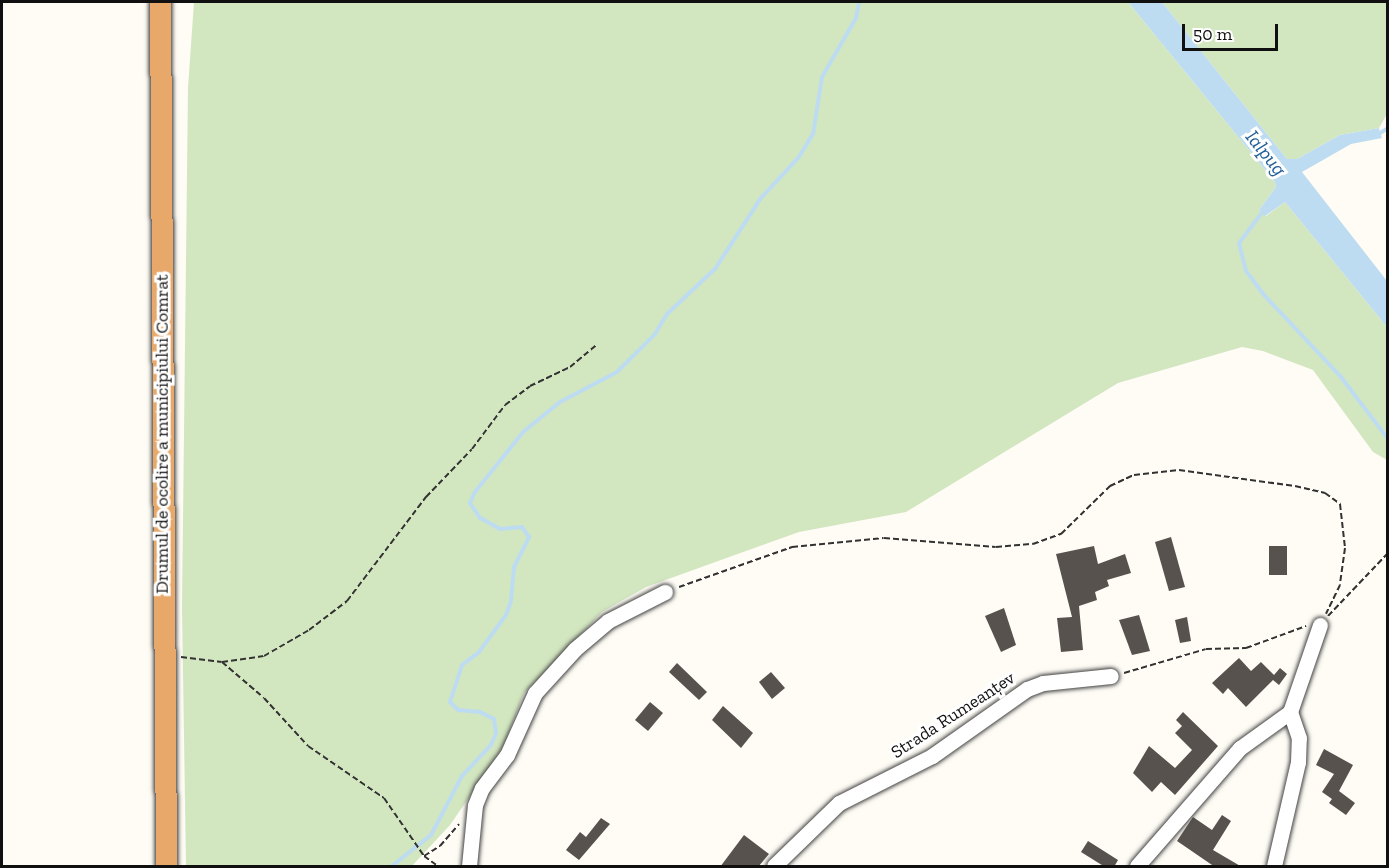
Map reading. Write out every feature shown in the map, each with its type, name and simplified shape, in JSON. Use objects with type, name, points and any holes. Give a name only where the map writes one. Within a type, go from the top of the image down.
[{"type":"highway","name":"Drumul de ocolire a municipiului Comrat","points":[[160,2],[166,867]]},
{"type":"street","points":[[469,867],[474,813],[482,788],[507,755],[535,693],[575,649],[608,621],[665,592]]},
{"type":"street","points":[[1137,867],[1240,748],[1290,712],[1320,625]]},
{"type":"street","name":"Strada Rumeanțev","points":[[774,867],[839,803],[933,756],[1027,689],[1043,683],[1111,676]]},
{"type":"street","points":[[1274,867],[1298,762],[1299,738],[1290,712]]},
{"type":"path","points":[[163,655],[222,662],[264,656],[309,630],[347,601],[426,497],[471,449],[505,405],[530,386],[570,367],[596,345]]},
{"type":"path","points":[[665,592],[792,548],[884,538],[996,547],[1033,544],[1061,534],[1110,486],[1134,475],[1179,470],[1295,486],[1325,493],[1340,504],[1345,548],[1340,585],[1320,625]]},
{"type":"path","points":[[1111,676],[1206,649],[1246,648],[1298,627],[1320,625],[1388,553]]},
{"type":"path","points":[[222,662],[264,698],[308,746],[384,798],[423,855],[438,867]]},
{"type":"path","points":[[423,855],[440,846],[464,817],[474,813]]},
{"type":"green space","points":[[194,2],[1128,2],[1275,182],[1276,187],[1259,210],[1266,216],[1285,202],[1387,327],[1387,460],[1373,452],[1313,370],[1263,351],[1242,347],[1118,383],[906,512],[799,532],[646,587],[602,612],[524,693],[504,745],[450,825],[412,866],[186,866],[182,606],[188,88]]},
{"type":"green space","points":[[1162,2],[1387,2],[1387,114],[1379,128],[1340,135],[1297,159],[1287,159]]},
{"type":"water","name":"Ialpug","points":[[1128,2],[1162,2],[1287,159],[1297,159],[1340,135],[1379,128],[1382,138],[1351,144],[1302,172],[1387,281],[1387,327],[1285,202],[1265,216],[1259,210],[1276,187],[1275,182]]},
{"type":"building","points":[[1171,537],[1185,587],[1169,591],[1155,542]]},
{"type":"building","points":[[1094,546],[1098,564],[1125,554],[1131,573],[1107,580],[1109,586],[1095,592],[1097,600],[1079,606],[1083,650],[1061,652],[1057,618],[1072,617],[1056,554]]},
{"type":"building","points":[[1269,546],[1287,546],[1287,575],[1269,575]]},
{"type":"building","points":[[1004,608],[1016,645],[1001,652],[985,616]]},
{"type":"building","points":[[1139,615],[1150,651],[1132,655],[1119,620]]},
{"type":"building","points":[[1187,617],[1191,641],[1180,643],[1175,620]]},
{"type":"building","points":[[1239,658],[1251,671],[1261,662],[1274,675],[1280,668],[1287,674],[1279,685],[1273,680],[1246,707],[1228,688],[1223,694],[1212,683]]},
{"type":"building","points":[[677,663],[707,692],[699,700],[669,672]]},
{"type":"building","points":[[771,672],[785,688],[772,699],[759,682]]},
{"type":"building","points":[[650,702],[663,713],[648,731],[635,720]]},
{"type":"building","points":[[723,706],[753,733],[741,748],[712,720]]},
{"type":"building","points":[[1183,712],[1218,746],[1175,795],[1161,782],[1152,792],[1133,773],[1149,746],[1175,768],[1192,750],[1175,733],[1182,726],[1176,720]]},
{"type":"building","points":[[1324,749],[1353,765],[1339,791],[1355,803],[1346,815],[1329,803],[1332,799],[1322,792],[1334,774],[1316,765]]},
{"type":"building","points":[[1222,815],[1231,821],[1213,850],[1242,867],[1215,867],[1177,841],[1193,817],[1212,830]]},
{"type":"building","points":[[601,818],[610,824],[579,860],[566,850],[580,832],[586,837]]},
{"type":"building","points":[[744,835],[769,854],[758,867],[720,867]]},
{"type":"building","points":[[1088,841],[1118,860],[1114,867],[1105,867],[1081,852]]},
{"type":"waterway","points":[[392,866],[431,835],[462,776],[491,745],[496,733],[494,719],[480,712],[458,710],[450,702],[462,665],[479,652],[506,615],[511,601],[514,567],[529,537],[522,527],[500,529],[480,518],[470,503],[475,492],[523,432],[560,402],[617,372],[655,334],[667,314],[715,269],[761,198],[799,157],[813,134],[822,77],[856,18],[859,2]]},
{"type":"waterway","points":[[1377,135],[1388,128]]},
{"type":"waterway","points":[[1264,210],[1239,243],[1246,271],[1265,296],[1341,377],[1388,439]]}]
